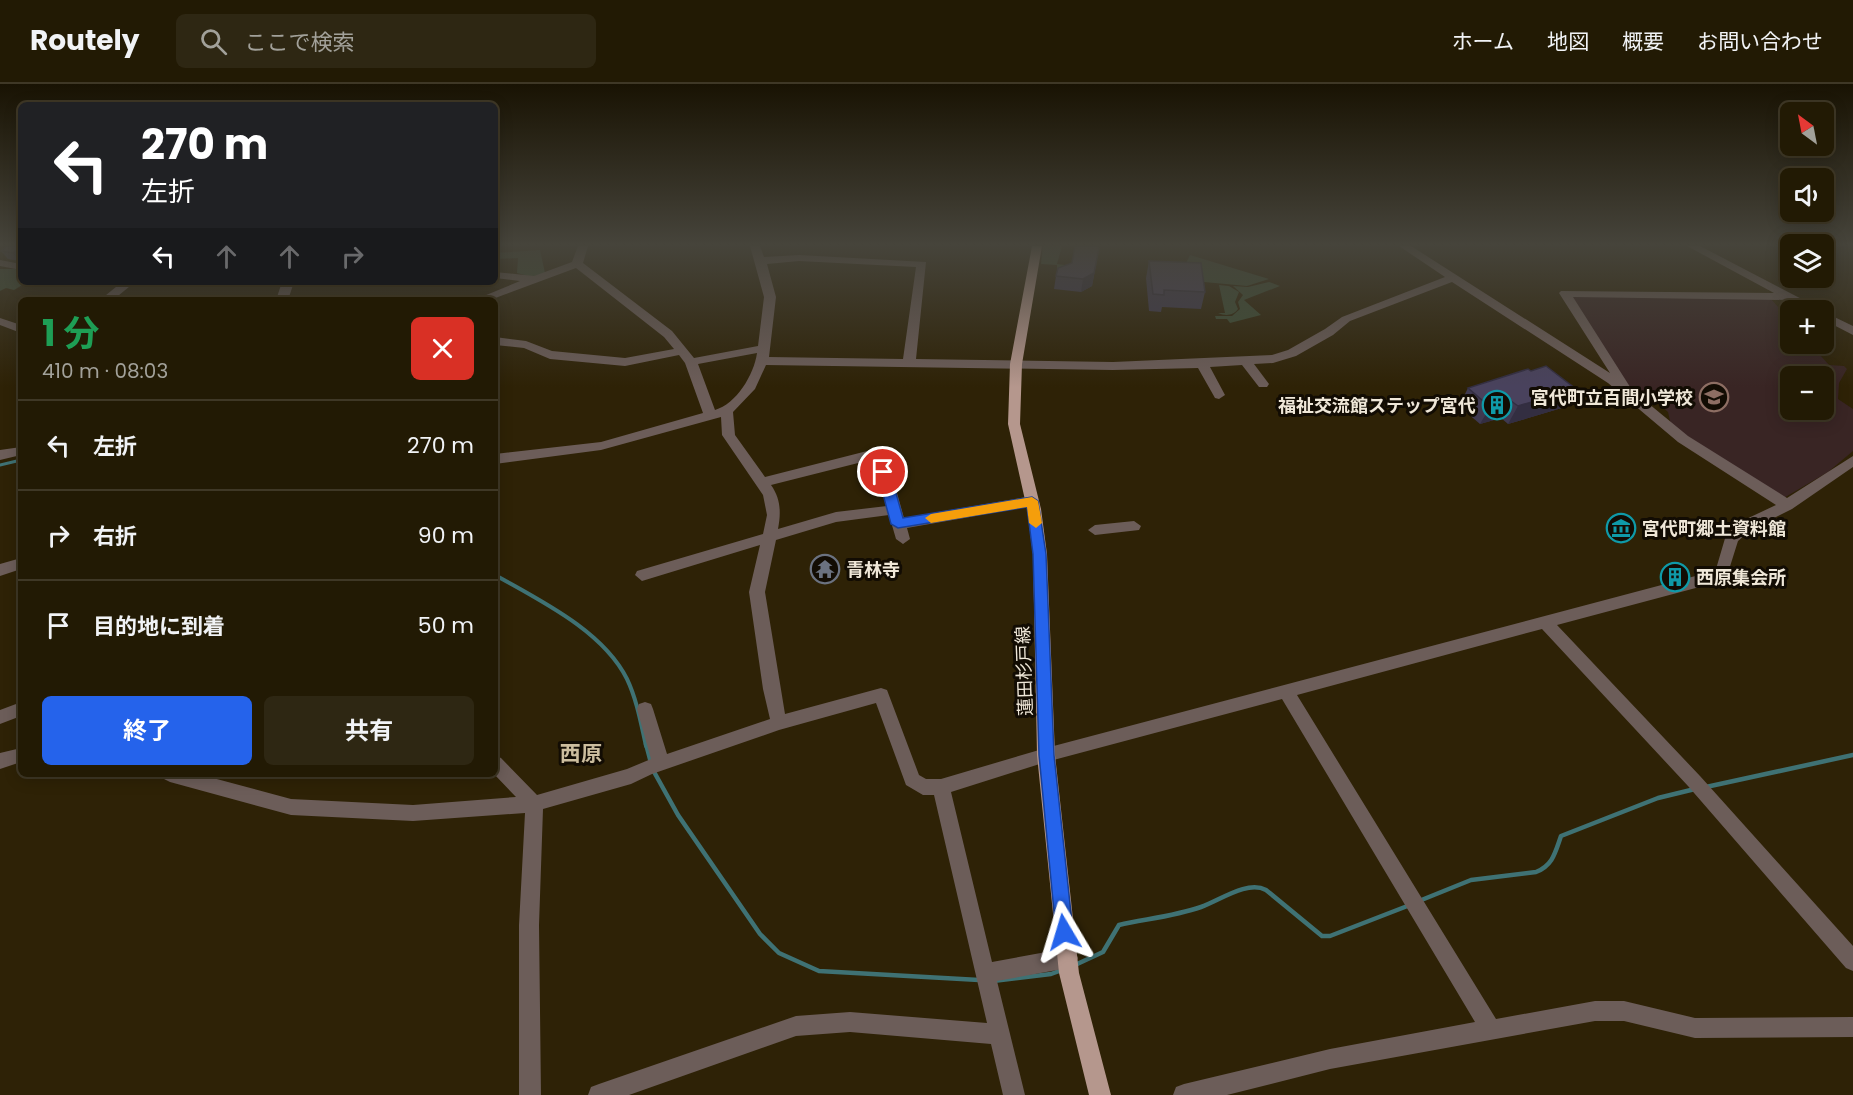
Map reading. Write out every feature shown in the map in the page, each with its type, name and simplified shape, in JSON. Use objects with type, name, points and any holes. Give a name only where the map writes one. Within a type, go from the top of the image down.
[{"type":"main road","name":"蓮田杉戸線","points":[[1029,293],[1016,364],[1014,424],[1032,501],[1040,554],[1046,755],[1068,958],[1079,1021],[1100,1095]]},
{"type":"street","points":[[615,293],[668,334],[683,351],[691,363],[710,415]]},
{"type":"street","points":[[498,459],[600,446],[727,411],[751,386],[762,355],[769,293]]},
{"type":"street","points":[[909,363],[918,293]]},
{"type":"street","points":[[691,363],[732,353],[909,363],[1202,364],[1245,362],[1273,359],[1292,353],[1329,332],[1346,319],[1413,293]]},
{"type":"street","points":[[1476,293],[1627,392],[1683,439],[1787,505]]},
{"type":"street","points":[[1565,293],[1622,378],[1627,392]]},
{"type":"street","points":[[1575,293],[1790,297]]},
{"type":"street","points":[[1783,293],[1796,300]]},
{"type":"street","points":[[0,321],[18,327]]},
{"type":"street","points":[[1834,321],[1853,331]]},
{"type":"street","points":[[498,341],[526,345],[550,355],[625,362],[683,351]]},
{"type":"street","points":[[1245,362],[1263,384]]},
{"type":"street","points":[[1202,364],[1219,395]]},
{"type":"street","points":[[727,411],[729,435],[770,494],[774,515],[757,592],[771,689],[779,723]]},
{"type":"street","points":[[0,455],[18,452]]},
{"type":"street","points":[[763,482],[879,453],[903,540]]},
{"type":"street","points":[[182,777],[291,807],[413,813],[534,804],[631,776],[661,763],[779,723],[880,695],[912,780],[923,787],[941,787],[1046,755],[1707,579],[1722,572],[1731,539],[1747,525],[1787,505],[1853,461]]},
{"type":"street","points":[[642,574],[836,517],[895,517],[1032,501]]},
{"type":"street","points":[[1095,530],[1134,526]]},
{"type":"street","points":[[0,570],[18,564]]},
{"type":"street","points":[[1546,623],[1694,781],[1853,961]]},
{"type":"street","points":[[1287,692],[1491,1030]]},
{"type":"street","points":[[645,709],[661,763]]},
{"type":"street","points":[[0,761],[18,756]]},
{"type":"street","points":[[498,766],[534,804],[529,925],[530,1095]]},
{"type":"street","points":[[941,787],[1014,1095]]},
{"type":"street","points":[[985,973],[1068,958]]},
{"type":"street","points":[[1184,1095],[1330,1059],[1595,1011],[1624,1011],[1695,1028],[1853,1027]]},
{"type":"street","points":[[599,1095],[796,1026],[850,1022],[1000,1034]]},
{"type":"shaded area","name":"宮代町立百間小学校","points":[[1570,296],[1771,299],[1780,309],[1780,354],[1819,354],[1829,365],[1844,366],[1847,369],[1839,383],[1838,399],[1853,409],[1853,451],[1828,472],[1782,499],[1671,425],[1668,412],[1659,404],[1633,394]]},
{"type":"green space","points":[[1221,293],[1239,293],[1235,302],[1238,309],[1226,315],[1218,313],[1225,313]]},
{"type":"green space","points":[[1241,293],[1262,293],[1244,300],[1261,315],[1230,323],[1227,319],[1216,319],[1215,316],[1232,316],[1240,309],[1238,302],[1243,295]]},
{"type":"building","points":[[1546,366],[1576,389],[1518,406],[1511,401],[1490,407],[1468,388],[1528,369],[1531,371]]},
{"type":"waterway","points":[[0,465],[18,461]]},
{"type":"waterway","points":[[498,577],[551,607],[603,646],[627,679],[646,746]]},
{"type":"waterway","points":[[646,744],[651,763]]},
{"type":"waterway","points":[[1706,787],[1853,755]]},
{"type":"waterway","points":[[653,770],[678,815],[760,934],[779,953],[819,971],[979,980]]},
{"type":"waterway","points":[[1419,901],[1471,880],[1536,872],[1550,862],[1561,836],[1658,798],[1695,789]]},
{"type":"waterway","points":[[1075,965],[1103,952],[1119,925],[1191,910],[1242,889],[1266,890],[1322,936],[1330,936],[1410,905]]},
{"type":"waterway","points":[[993,981],[1051,974],[1062,970]]},
{"type":"slow traffic","points":[[931,518],[1032,501],[1036,523]]},
{"type":"place","name":"宮代町立百間小学校","points":[[1714,397]]},
{"type":"place","name":"福祉交流館ステップ宮代","points":[[1497,405]]},
{"type":"place","name":"宮代町郷土資料館","points":[[1621,528]]},
{"type":"place","name":"青林寺","points":[[825,569]]},
{"type":"place","name":"西原集会所","points":[[1675,577]]},
{"type":"district","name":"西原","points":[[581,753]]},
{"type":"route","points":[[883,472],[898,524],[1032,501],[1040,554],[1046,755],[1064,932]]}]
